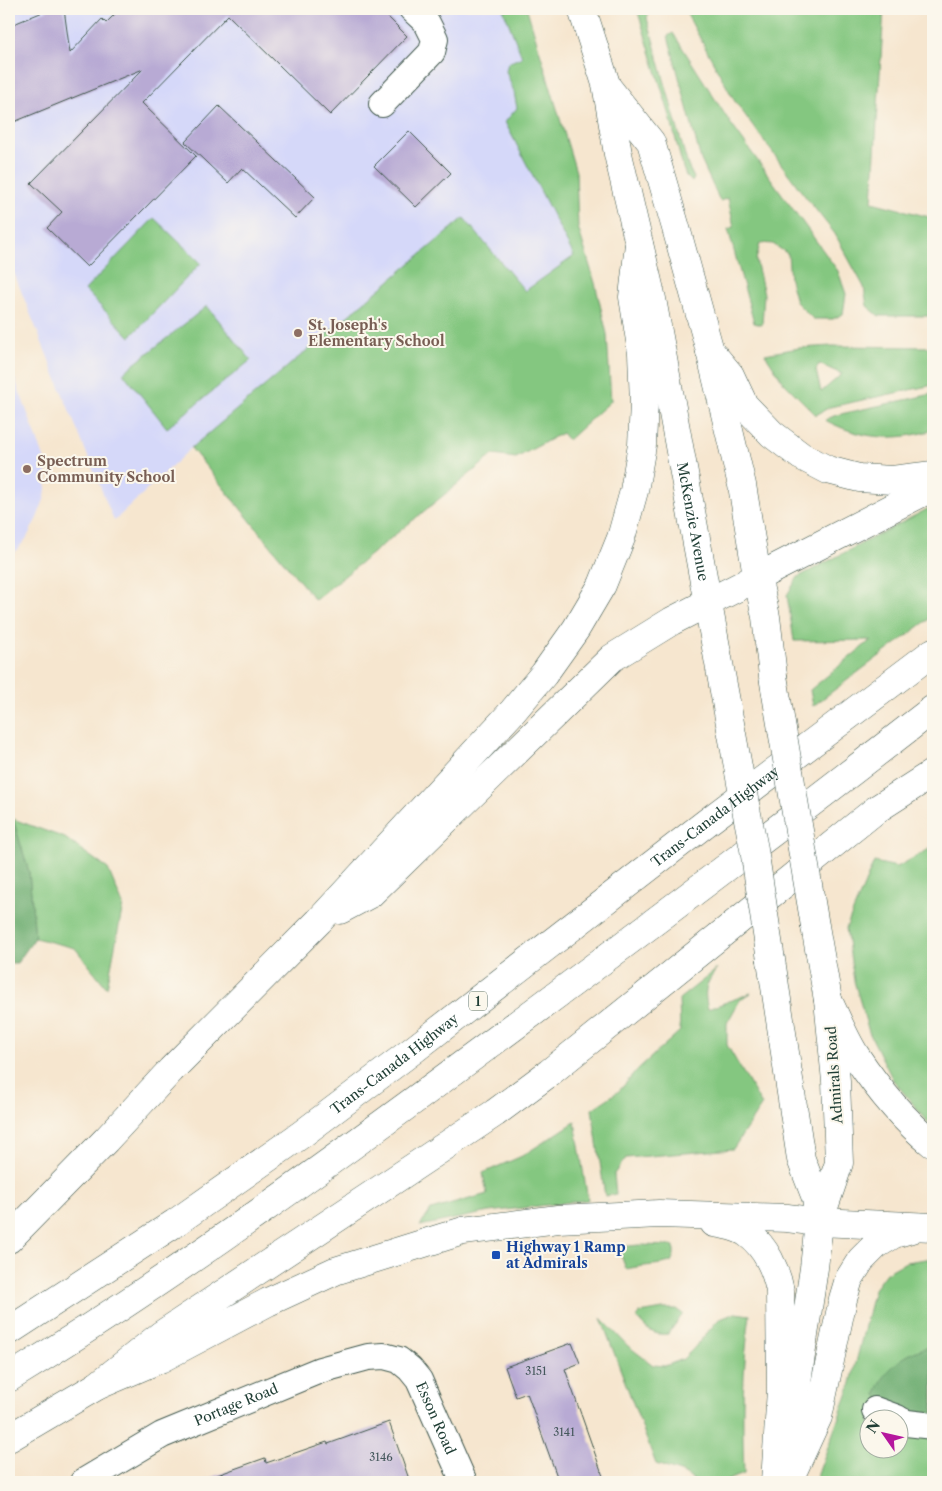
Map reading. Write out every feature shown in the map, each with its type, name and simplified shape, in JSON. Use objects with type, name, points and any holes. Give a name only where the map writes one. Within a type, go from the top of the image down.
[{"type":"main road","name":"McKenzie Avenue","points":[[582,9],[606,84],[618,154],[654,308],[706,603],[754,849],[771,960]]},
{"type":"main road","name":"McKenzie Avenue","points":[[606,84],[651,142],[710,350],[742,485],[757,576],[766,617],[773,676],[815,926]]},
{"type":"main road","points":[[9,1239],[106,1140],[171,1070],[319,922],[513,711],[544,674],[576,630],[602,585],[621,538],[634,491],[642,445],[644,403],[642,353],[633,297],[639,244]]},
{"type":"main road","points":[[710,350],[730,375],[744,406],[772,434],[801,456],[828,470],[859,478],[892,480],[933,475]]},
{"type":"main road","points":[[319,922],[370,894],[612,658],[672,621],[933,487]]},
{"type":"main road","name":"Trans-Canada Highway","points":[[9,1331],[175,1223],[302,1134],[706,823],[933,652]]},
{"type":"main road","points":[[9,1378],[110,1314],[264,1210],[393,1117],[933,709]]},
{"type":"main road","points":[[9,1438],[96,1386],[161,1335],[495,1113],[548,1073],[877,809],[933,773]]},
{"type":"main road","name":"Admirals Road","points":[[776,1482],[796,1389],[819,1222],[839,1162],[836,1081],[828,1000],[815,926]]},
{"type":"main road","name":"Admirals Road","points":[[771,960],[801,1159],[816,1198],[819,1222]]},
{"type":"main road","points":[[828,1000],[856,1055],[886,1097],[915,1129],[933,1144]]},
{"type":"main road","points":[[96,1386],[160,1359],[268,1302],[335,1271],[463,1231],[558,1219],[659,1214],[787,1218],[819,1222],[925,1227]]},
{"type":"main road","points":[[659,1214],[719,1223],[747,1233],[765,1251],[778,1280],[780,1291],[781,1390],[776,1482]]},
{"type":"main road","points":[[776,1482],[794,1469],[818,1417],[849,1279],[861,1260],[876,1245],[894,1234],[925,1227]]},
{"type":"street","points":[[382,104],[432,52],[435,39],[427,23],[412,9]]},
{"type":"street","name":"Portage Road","points":[[84,1482],[162,1435],[320,1370],[368,1357],[384,1356],[399,1360]]},
{"type":"street","name":"Esson Road","points":[[399,1360],[419,1380],[464,1482]]},
{"type":"street","points":[[910,1422],[933,1426]]},
{"type":"shaded area","name":"St. Joseph's Elementary School","points":[[9,9],[503,9],[537,96],[506,122],[574,255],[315,600],[191,448],[114,521],[9,261]]},
{"type":"shaded area","name":"Spectrum Community School","points":[[9,363],[45,460],[47,479],[45,497],[37,518],[26,539],[9,559]]},
{"type":"green space","points":[[503,9],[527,9],[576,172],[578,227],[595,283],[607,334],[611,401],[568,440],[562,433],[516,458],[493,455],[315,600],[191,448],[464,218],[525,291],[574,256],[505,122],[517,108],[514,92],[506,71],[508,63],[522,57]]},
{"type":"green space","points":[[637,9],[652,9],[647,18],[688,166],[694,178],[692,182],[686,176],[683,168],[669,113]]},
{"type":"green space","points":[[684,9],[884,9],[872,202],[933,218],[933,316],[879,316],[867,306],[864,287],[835,234],[734,100]]},
{"type":"green space","points":[[673,33],[731,124],[838,271],[846,294],[843,314],[833,319],[813,319],[796,302],[790,280],[788,254],[773,244],[760,243],[756,260],[764,294],[762,325],[754,323],[728,229],[734,227],[728,198],[720,201],[701,160],[668,36]]},
{"type":"green space","points":[[154,218],[201,263],[130,337],[85,290]]},
{"type":"green space","points":[[207,306],[251,360],[167,428],[123,373]]},
{"type":"green space","points":[[832,346],[933,347],[933,385],[830,407],[816,415],[784,383],[765,354],[799,348]],"holes":[[[819,364],[842,374],[821,392],[816,370]]]},
{"type":"green space","points":[[932,394],[933,430],[919,434],[878,437],[852,431],[825,420],[836,415]]},
{"type":"green space","points":[[933,506],[933,616],[813,706],[810,690],[871,640],[794,641],[787,595],[798,577]]},
{"type":"green space","points":[[9,815],[13,819],[29,872],[35,938],[17,963],[9,963]]},
{"type":"green space","points":[[13,819],[65,838],[108,869],[123,905],[107,988],[75,948],[35,938],[29,872]]},
{"type":"green space","points":[[933,847],[933,1128],[893,1080],[869,1032],[854,981],[846,928],[874,862],[897,867]]},
{"type":"green space","points":[[717,969],[706,987],[708,1009],[751,993],[740,1000],[727,1023],[727,1045],[762,1105],[733,1149],[626,1158],[614,1174],[616,1194],[605,1196],[592,1109],[619,1091],[639,1068],[680,1031],[679,999]]},
{"type":"green space","points":[[575,1122],[588,1200],[489,1212],[420,1226],[431,1210],[487,1194],[483,1173],[522,1156]]},
{"type":"green space","points":[[639,1245],[674,1246],[674,1255],[671,1262],[626,1269],[618,1247]]},
{"type":"green space","points":[[933,1258],[933,1482],[815,1482],[850,1387],[874,1289],[886,1273],[906,1262]]},
{"type":"green space","points":[[676,1309],[683,1314],[668,1334],[658,1334],[650,1331],[637,1318],[640,1313]]},
{"type":"green space","points":[[735,1313],[750,1315],[743,1395],[744,1474],[722,1482],[695,1481],[683,1473],[656,1464],[601,1318],[628,1346],[653,1365],[665,1366],[683,1359],[718,1320]]},
{"type":"green space","points":[[933,1346],[933,1413],[915,1412],[910,1411],[910,1408],[901,1408],[880,1402],[876,1394],[885,1376],[898,1362],[923,1348]]},
{"type":"building","points":[[50,9],[64,9],[70,53],[102,19],[106,23],[120,9],[380,9],[407,36],[330,115],[228,15],[142,103],[196,156],[87,267],[47,228],[62,212],[31,183],[143,69],[9,124],[9,26]]},
{"type":"building","points":[[219,106],[315,197],[295,218],[242,168],[228,183],[185,142]]},
{"type":"building","points":[[409,131],[451,173],[416,207],[374,166]]},
{"type":"building","points":[[572,1343],[580,1363],[565,1369],[605,1482],[559,1482],[527,1393],[516,1397],[505,1367]]},
{"type":"building","points":[[389,1422],[410,1482],[206,1482],[206,1479],[265,1458],[266,1463],[327,1442],[328,1444]]},
{"type":"place","name":"St. Joseph's Elementary School","points":[[298,333]]},
{"type":"place","name":"Spectrum Community School","points":[[27,469]]},
{"type":"place","name":"Highway 1 Ramp at Admirals","points":[[496,1255]]}]
